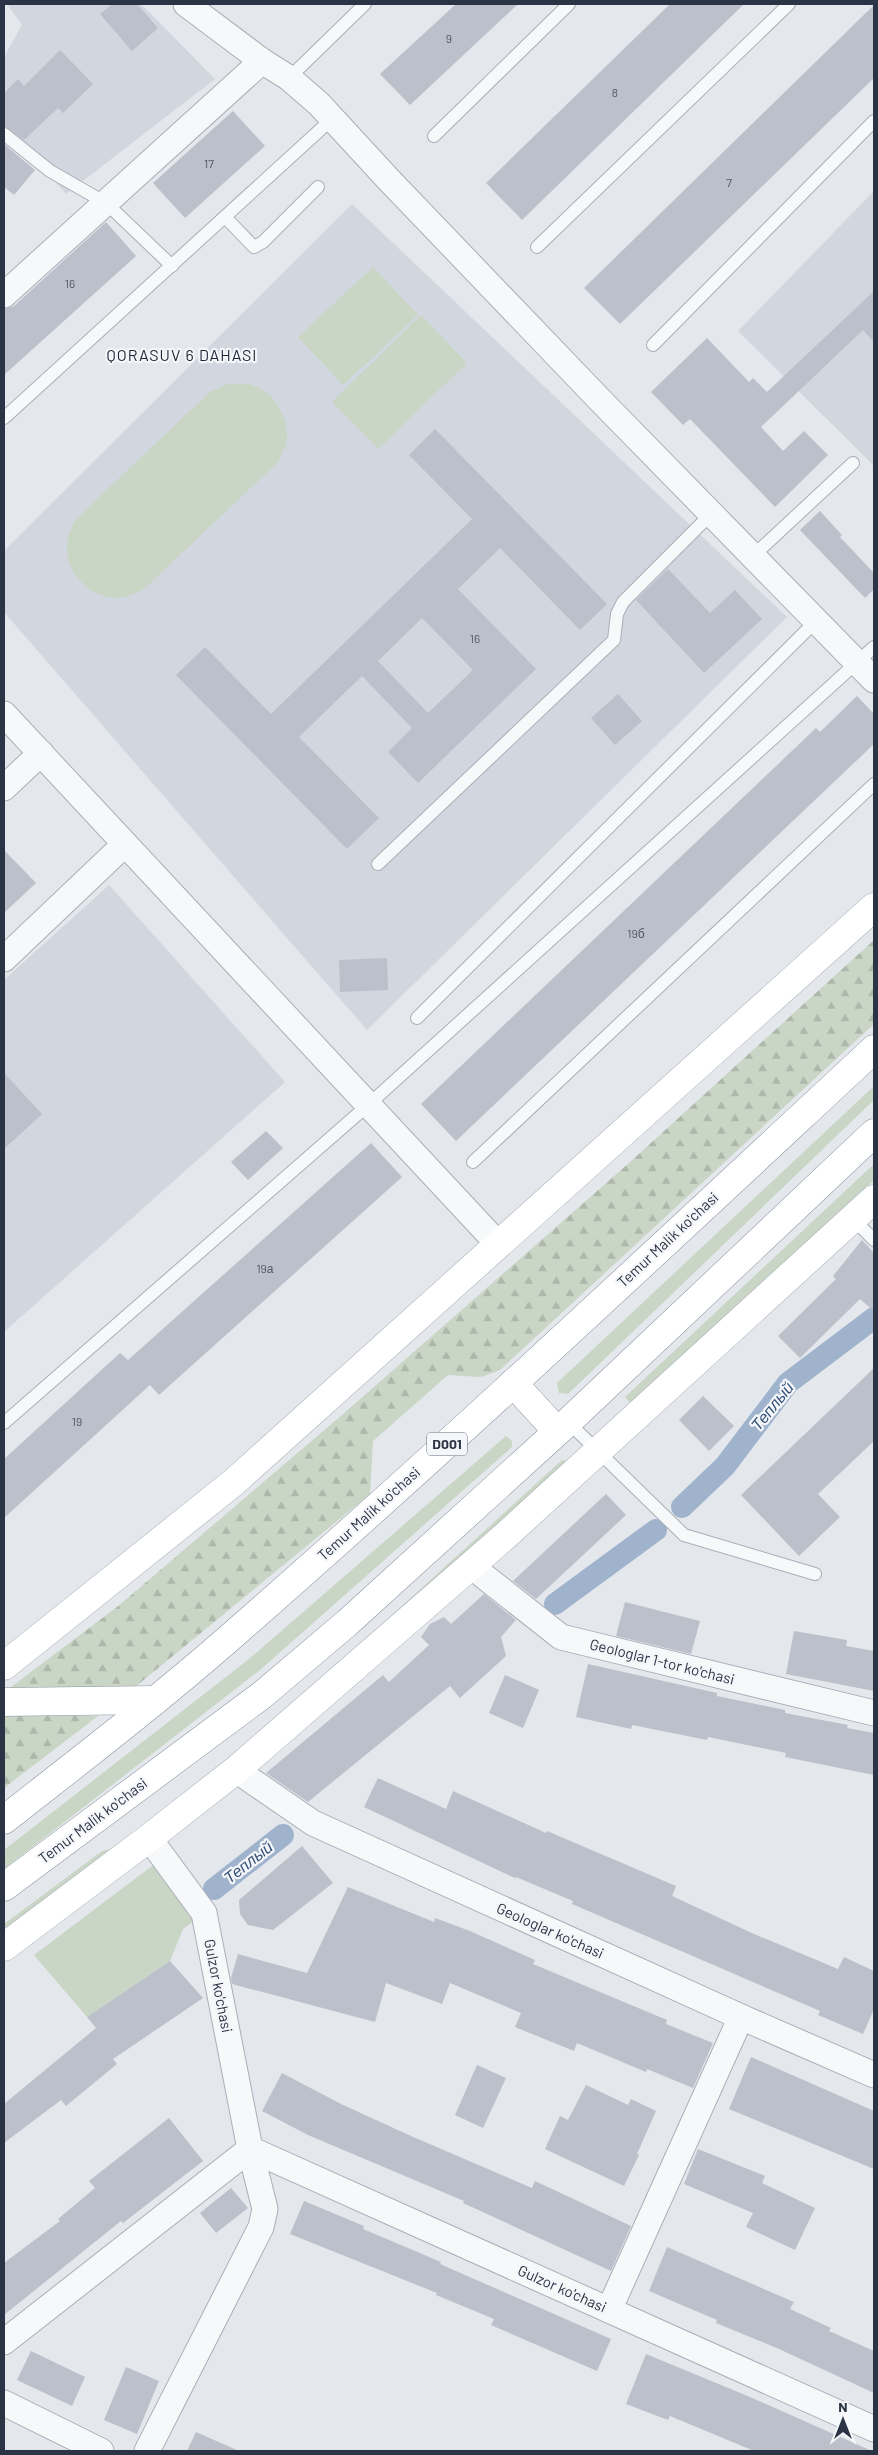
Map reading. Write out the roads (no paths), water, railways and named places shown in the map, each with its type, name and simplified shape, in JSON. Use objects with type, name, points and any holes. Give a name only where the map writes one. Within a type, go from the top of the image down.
[{"type":"main road","points":[[4,1666],[234,1482],[874,907]]},
{"type":"main road","name":"Temur Malik ko'chasi","points":[[4,1820],[226,1641],[513,1383],[874,1049]]},
{"type":"main road","name":"Temur Malik ko'chasi","points":[[4,1887],[262,1695],[347,1623],[563,1426],[874,1134]]},
{"type":"main road","points":[[4,1947],[236,1770],[472,1566],[874,1199]]},
{"type":"main road","points":[[513,1383],[563,1426]]},
{"type":"main road","points":[[4,1702],[155,1700]]},
{"type":"street","points":[[186,4],[262,61],[289,78],[332,119],[711,514],[816,620],[869,663]]},
{"type":"street","points":[[4,295],[262,61]]},
{"type":"street","points":[[4,714],[367,1106],[499,1245]]},
{"type":"street","points":[[4,788],[41,753]]},
{"type":"street","points":[[4,959],[125,844]]},
{"type":"street","name":"Geologlar 1-tor ko'chasi","points":[[472,1566],[561,1637],[874,1713]]},
{"type":"street","name":"Geologlar ko'chasi","points":[[236,1770],[313,1823],[741,2017],[874,2075]]},
{"type":"street","name":"Gulzor ko'chasi","points":[[149,1838],[204,1913],[250,2149],[874,2430]]},
{"type":"street","points":[[609,2310],[741,2017]]},
{"type":"street","points":[[4,2342],[250,2149],[265,2209],[261,2227],[147,2451]]},
{"type":"street","points":[[4,2403],[101,2451]]},
{"type":"lane","points":[[289,78],[365,4]]},
{"type":"lane","points":[[434,136],[569,4]]},
{"type":"lane","points":[[537,247],[788,4]]},
{"type":"lane","points":[[4,418],[332,119]]},
{"type":"lane","points":[[653,345],[874,121]]},
{"type":"lane","points":[[4,134],[50,171],[106,203],[172,266]]},
{"type":"lane","points":[[225,217],[254,247],[263,242],[318,187]]},
{"type":"lane","points":[[753,556],[853,463]]},
{"type":"lane","points":[[378,864],[614,640],[618,614],[623,602],[711,514]]},
{"type":"lane","points":[[417,1018],[816,620]]},
{"type":"lane","points":[[4,1423],[869,663]]},
{"type":"lane","points":[[472,1162],[874,784]]},
{"type":"lane","points":[[852,1219],[874,1240]]},
{"type":"lane","points":[[563,1426],[598,1452],[684,1535],[718,1543],[815,1574]]},
{"type":"waterway","name":"Теплый","points":[[682,1507],[725,1466],[788,1383],[874,1318]]},
{"type":"waterway","name":"Теплый","points":[[555,1604],[656,1530]]},
{"type":"waterway","name":"Теплый","points":[[214,1889],[283,1835]]},
{"type":"district","name":"QORASUV 6 DAHASI","points":[[182,355]]}]
